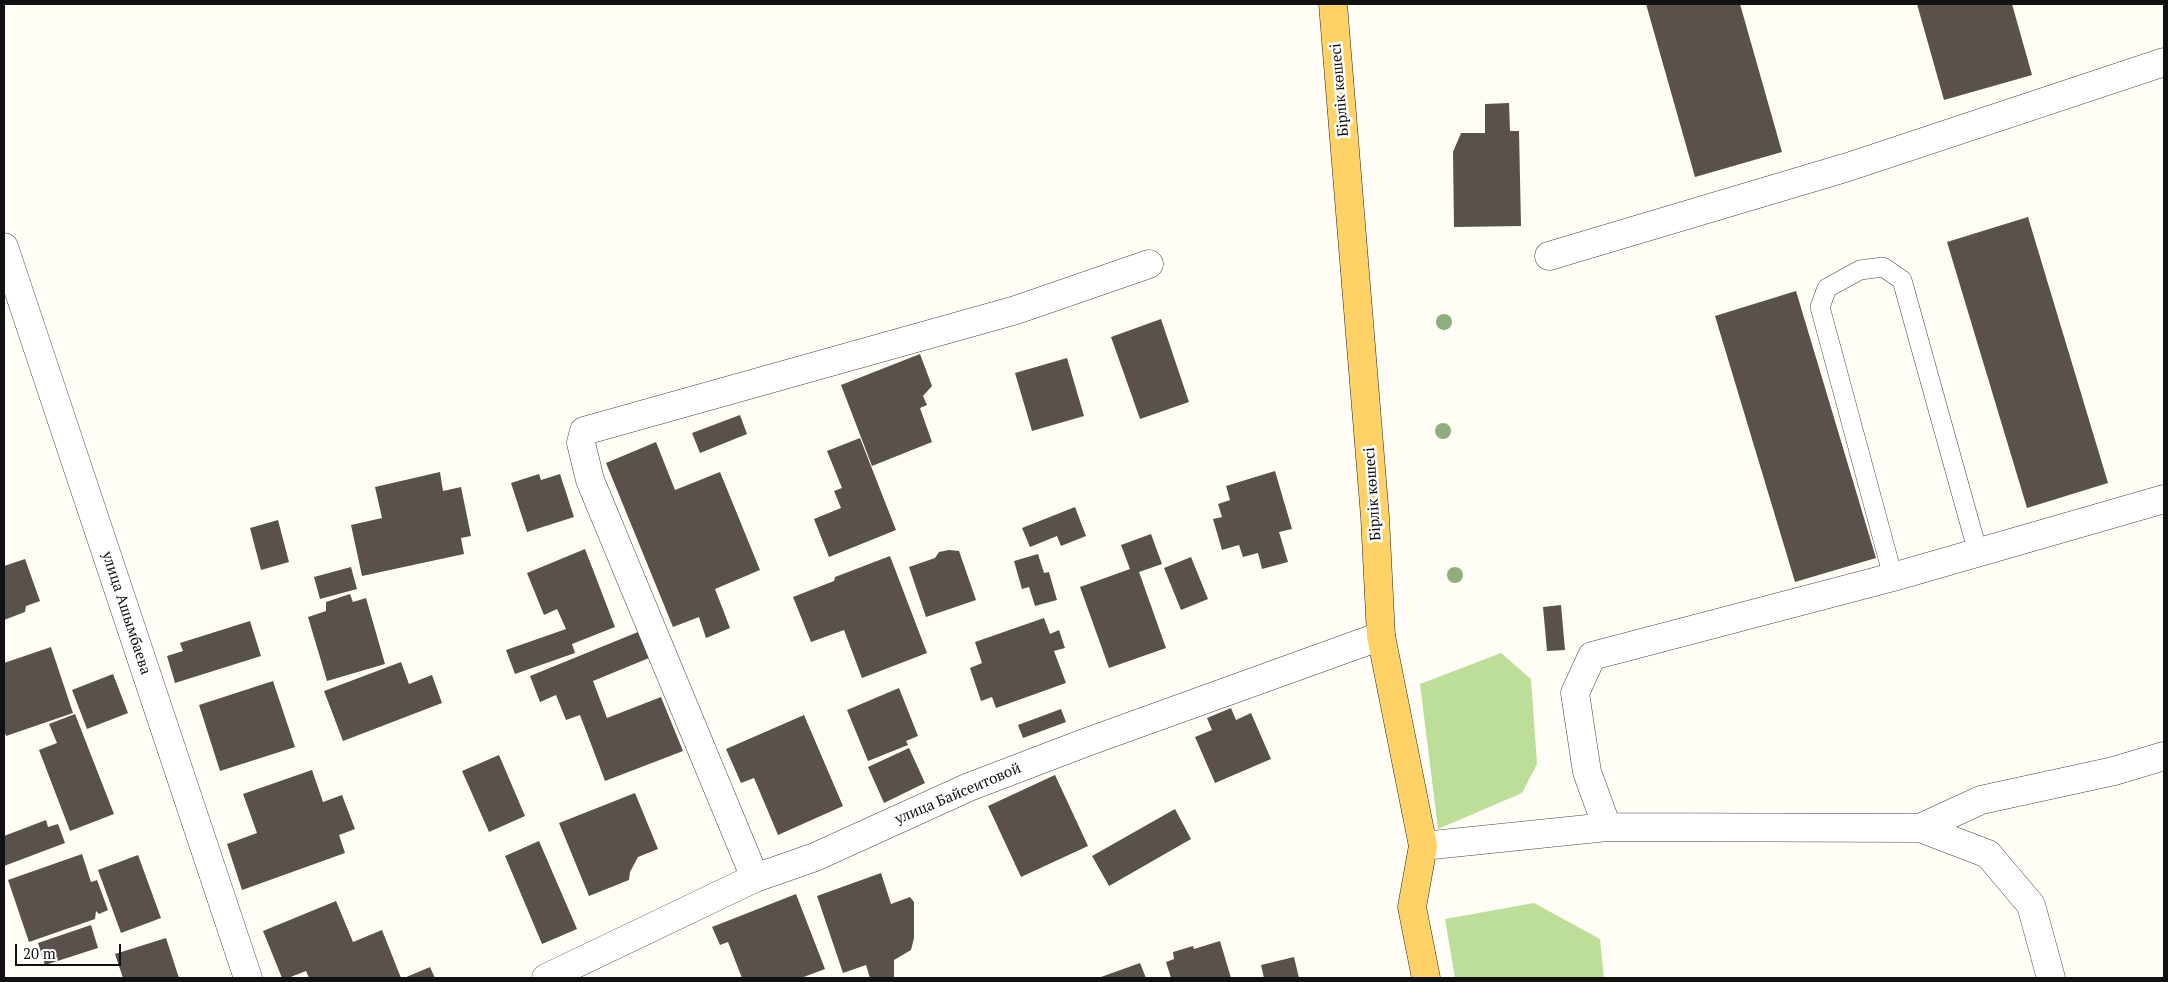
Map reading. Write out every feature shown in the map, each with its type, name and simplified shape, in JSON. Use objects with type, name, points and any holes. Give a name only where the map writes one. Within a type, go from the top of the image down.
[{"type":"main road","name":"Бірлік көшесі","points":[[1333,4],[1375,518],[1381,636],[1423,846],[1412,907],[1426,978]]},
{"type":"street","points":[[1549,256],[1848,167],[2164,62]]},
{"type":"street","name":"улица Ашымбаева","points":[[4,247],[248,978]]},
{"type":"street","points":[[755,878],[590,480],[581,443],[584,431],[1006,312],[1149,264]]},
{"type":"street","points":[[1607,827],[1587,772],[1575,693],[1592,656],[1893,577],[2164,500]]},
{"type":"street","name":"улица Байсеитовой","points":[[546,978],[755,878],[815,857],[969,787],[1087,742],[1381,636]]},
{"type":"street","points":[[1920,828],[1981,800],[2114,771],[2164,756]]},
{"type":"street","points":[[1423,846],[1607,827],[1920,828],[1988,854],[2031,904],[2051,978]]},
{"type":"lane","points":[[1893,577],[1820,307],[1827,288],[1860,270],[1883,266],[1902,280],[1978,553]]},
{"type":"green space","points":[[1501,653],[1531,679],[1537,764],[1522,793],[1438,829],[1420,684]]},
{"type":"green space","points":[[1534,903],[1600,939],[1604,978],[1455,978],[1445,919]]},
{"type":"building","points":[[1646,4],[1740,4],[1782,152],[1695,177]]},
{"type":"building","points":[[1917,4],[2012,4],[2032,75],[1944,100]]},
{"type":"building","points":[[1509,103],[1510,131],[1519,131],[1521,226],[1454,227],[1453,152],[1461,133],[1485,133],[1485,104]]},
{"type":"building","points":[[2028,217],[2108,483],[2027,508],[1947,242]]},
{"type":"building","points":[[1796,291],[1876,558],[1795,582],[1715,316]]},
{"type":"building","points":[[1161,319],[1189,402],[1140,419],[1111,337]]},
{"type":"building","points":[[920,354],[932,386],[923,396],[927,405],[920,408],[932,442],[872,466],[841,385]]},
{"type":"building","points":[[1067,358],[1084,416],[1032,431],[1015,373]]},
{"type":"building","points":[[740,415],[747,434],[700,453],[692,433]]},
{"type":"building","points":[[860,438],[896,530],[829,557],[814,519],[841,508],[834,491],[842,488],[827,451]]},
{"type":"building","points":[[656,442],[675,490],[720,472],[760,570],[715,589],[730,628],[706,638],[699,617],[673,627],[606,463]]},
{"type":"building","points":[[1275,471],[1292,529],[1279,532],[1288,562],[1262,569],[1258,553],[1243,557],[1239,545],[1222,550],[1213,519],[1222,517],[1218,504],[1230,500],[1226,486]]},
{"type":"building","points":[[440,472],[443,491],[461,487],[471,536],[461,538],[464,554],[362,576],[351,525],[382,518],[375,487]]},
{"type":"building","points":[[539,474],[541,480],[560,474],[574,517],[527,532],[511,483]]},
{"type":"building","points":[[1075,507],[1086,536],[1061,546],[1057,536],[1030,547],[1022,528]]},
{"type":"building","points":[[278,520],[289,562],[261,570],[250,528]]},
{"type":"building","points":[[1151,534],[1162,564],[1139,572],[1166,648],[1109,668],[1080,587],[1130,569],[1121,545]]},
{"type":"building","points":[[585,549],[615,627],[572,644],[575,653],[515,674],[506,650],[566,629],[557,609],[544,615],[527,573]]},
{"type":"building","points":[[959,551],[976,600],[926,617],[909,567],[935,558],[939,552]]},
{"type":"building","points":[[1038,554],[1044,573],[1049,572],[1057,600],[1035,606],[1029,587],[1022,589],[1014,561]]},
{"type":"building","points":[[890,556],[927,653],[862,678],[844,630],[811,642],[793,597],[834,581],[835,577]]},
{"type":"building","points":[[1191,557],[1208,599],[1181,610],[1164,568]]},
{"type":"building","points":[[25,559],[40,601],[26,606],[25,612],[4,620],[4,566]]},
{"type":"building","points":[[351,567],[357,589],[320,599],[314,577]]},
{"type":"building","points":[[350,594],[353,602],[366,598],[385,664],[327,681],[308,617],[326,611],[326,602]]},
{"type":"building","points":[[1561,605],[1565,650],[1547,651],[1543,607]]},
{"type":"building","points":[[1044,618],[1050,634],[1059,630],[1065,648],[1054,651],[1066,683],[996,708],[992,697],[981,701],[970,668],[982,663],[975,642]]},
{"type":"building","points":[[250,621],[261,656],[175,683],[167,656],[183,651],[180,643]]},
{"type":"building","points":[[638,632],[649,658],[593,681],[607,718],[661,697],[683,751],[605,781],[580,715],[566,720],[556,695],[540,702],[530,676]]},
{"type":"building","points":[[51,647],[73,713],[6,736],[4,730],[4,663]]},
{"type":"building","points":[[401,662],[409,684],[432,675],[442,703],[343,741],[324,691]]},
{"type":"building","points":[[113,674],[128,713],[87,729],[72,690]]},
{"type":"building","points":[[273,681],[295,747],[220,771],[199,705]]},
{"type":"building","points":[[899,688],[918,736],[906,741],[908,745],[868,761],[847,710]]},
{"type":"building","points":[[1231,708],[1236,720],[1251,713],[1271,759],[1215,783],[1195,737],[1212,730],[1207,718]]},
{"type":"building","points":[[1061,709],[1066,722],[1023,738],[1018,725]]},
{"type":"building","points":[[75,714],[114,814],[70,831],[39,750],[57,743],[49,724]]},
{"type":"building","points":[[804,715],[843,806],[778,835],[754,778],[741,783],[726,749]]},
{"type":"building","points":[[909,748],[925,783],[884,803],[868,767]]},
{"type":"building","points":[[499,755],[525,816],[489,832],[462,771]]},
{"type":"building","points":[[312,770],[323,802],[342,795],[355,829],[339,835],[345,853],[242,890],[227,844],[257,833],[243,794]]},
{"type":"building","points":[[1055,775],[1088,846],[1021,877],[988,806]]},
{"type":"building","points":[[635,793],[658,849],[638,857],[630,872],[629,880],[589,896],[559,823]]},
{"type":"building","points":[[1175,809],[1191,839],[1109,886],[1092,856]]},
{"type":"building","points":[[46,820],[48,827],[58,824],[65,843],[4,866],[4,836]]},
{"type":"building","points":[[539,841],[577,929],[542,944],[505,856]]},
{"type":"building","points":[[82,854],[91,882],[97,880],[108,910],[99,914],[96,911],[95,919],[29,942],[8,880]]},
{"type":"building","points":[[138,855],[161,918],[121,933],[98,870]]},
{"type":"building","points":[[881,873],[891,904],[910,897],[914,902],[914,938],[911,950],[894,960],[894,978],[870,978],[866,965],[843,973],[817,896]]},
{"type":"building","points":[[796,894],[825,969],[801,978],[742,978],[728,942],[720,945],[712,927]]},
{"type":"building","points":[[336,901],[353,942],[382,930],[401,978],[309,978],[306,971],[288,978],[282,978],[263,931]]},
{"type":"building","points":[[91,925],[98,948],[45,965],[38,943]]},
{"type":"building","points":[[166,938],[179,978],[123,978],[115,954]]},
{"type":"building","points":[[1220,941],[1231,978],[1171,978],[1166,962],[1174,959],[1173,952],[1193,946],[1194,949]]},
{"type":"building","points":[[1294,957],[1299,978],[1264,978],[1261,965]]},
{"type":"building","points":[[1140,963],[1146,978],[1098,978]]},
{"type":"building","points":[[430,967],[435,978],[404,978]]}]
